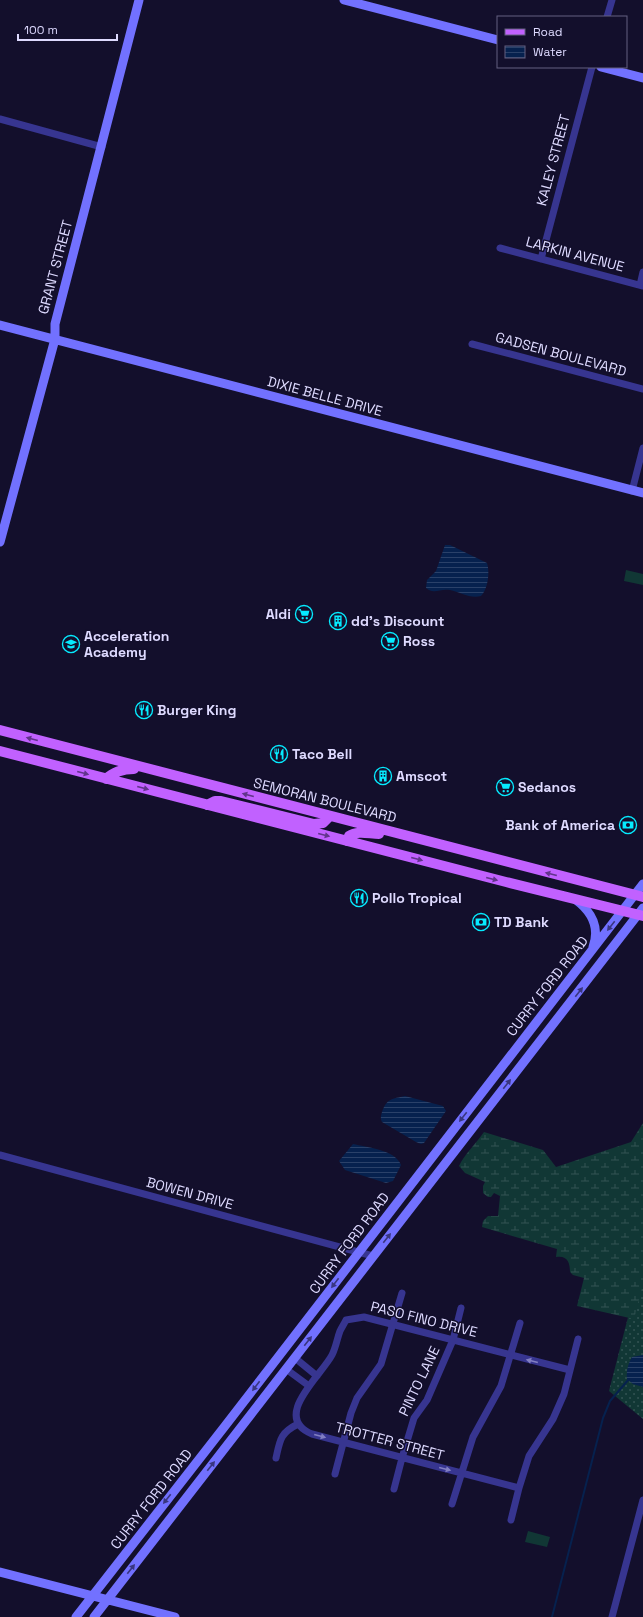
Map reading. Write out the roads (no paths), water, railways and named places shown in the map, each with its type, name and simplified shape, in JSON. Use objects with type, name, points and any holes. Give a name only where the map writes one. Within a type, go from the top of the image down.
[{"type":"main road","name":"GRANT STREET","points":[[0,542],[55,340],[55,324],[139,0]]},
{"type":"main road","points":[[344,0],[497,40]]},
{"type":"main road","points":[[605,68],[643,78]]},
{"type":"main road","name":"DIXIE BELLE DRIVE","points":[[0,325],[643,494]]},
{"type":"main road","name":"SEMORAN BOULEVARD","points":[[0,730],[639,896]]},
{"type":"main road","points":[[0,751],[576,900],[622,911],[641,913]]},
{"type":"main road","points":[[106,779],[111,774],[123,769],[144,768]]},
{"type":"main road","points":[[207,805],[214,801],[221,801],[314,824],[323,823],[330,816]]},
{"type":"main road","points":[[347,841],[348,836],[353,833],[366,832],[377,834],[393,832]]},
{"type":"main road","name":"CURRY FORD ROAD","points":[[76,1617],[622,911],[639,896],[643,884]]},
{"type":"main road","points":[[576,900],[585,906],[592,915],[595,923],[596,940],[592,950]]},
{"type":"main road","name":"CURRY FORD ROAD","points":[[94,1617],[641,913]]},
{"type":"main road","points":[[491,1105],[489,1098],[490,1092],[528,1041],[533,1028]]},
{"type":"main road","points":[[440,1170],[450,1149],[477,1113],[477,1100]]},
{"type":"main road","points":[[286,1369],[290,1351],[307,1327],[322,1300]]},
{"type":"main road","points":[[223,1450],[244,1415],[273,1378],[275,1372],[273,1363]]},
{"type":"main road","points":[[201,1479],[197,1472],[225,1426]]},
{"type":"main road","points":[[0,1572],[175,1617]]},
{"type":"street","points":[[607,16],[612,0]]},
{"type":"street","name":"KALEY STREET","points":[[541,259],[592,68]]},
{"type":"street","points":[[0,120],[102,147]]},
{"type":"street","name":"LARKIN AVENUE","points":[[500,248],[641,285]]},
{"type":"street","points":[[641,285],[643,272]]},
{"type":"street","name":"GADSEN BOULEVARD","points":[[472,344],[643,389]]},
{"type":"street","points":[[632,491],[643,448]]},
{"type":"street","name":"BOWEN DRIVE","points":[[0,1155],[373,1256]]},
{"type":"street","points":[[335,1474],[351,1413],[357,1398],[381,1364],[402,1293]]},
{"type":"street","name":"PINTO LANE","points":[[394,1490],[414,1418],[427,1400],[453,1340],[461,1308]]},
{"type":"street","name":"PASO FINO DRIVE","points":[[309,1386],[333,1354],[340,1332],[346,1320],[364,1317],[570,1370]]},
{"type":"street","points":[[452,1504],[473,1436],[501,1386],[512,1355],[520,1323]]},
{"type":"street","points":[[511,1520],[529,1456],[553,1419],[564,1394],[578,1339]]},
{"type":"street","points":[[295,1358],[317,1376]]},
{"type":"street","points":[[276,1458],[281,1438],[284,1433],[287,1429],[298,1424],[296,1413],[299,1401],[309,1386],[286,1369]]},
{"type":"street","name":"TROTTER STREET","points":[[298,1424],[304,1431],[312,1434],[519,1488]]},
{"type":"street","points":[[612,1617],[643,1500]]},
{"type":"water","points":[[445,545],[450,545],[487,563],[488,580],[481,596],[469,596],[446,590],[432,591],[426,588],[427,580],[436,571]]},
{"type":"water","points":[[405,1096],[443,1106],[446,1111],[424,1143],[421,1144],[416,1142],[381,1121],[382,1112],[386,1104],[390,1100]]},
{"type":"water","points":[[353,1144],[380,1150],[398,1160],[401,1165],[393,1181],[386,1183],[345,1170],[339,1161]]},
{"type":"water","points":[[643,1355],[643,1387],[633,1384],[627,1379],[627,1376],[629,1362],[632,1357]]},
{"type":"waterway","points":[[552,1617],[603,1418],[610,1401],[629,1379]]},
{"type":"place","name":"Aldi","points":[[304,614]]},
{"type":"place","name":"dd's Discount","points":[[338,621]]},
{"type":"place","name":"Ross","points":[[390,641]]},
{"type":"place","name":"Acceleration Academy","points":[[71,644]]},
{"type":"place","name":"Burger King","points":[[144,710]]},
{"type":"place","name":"Taco Bell","points":[[279,754]]},
{"type":"place","name":"Amscot","points":[[383,776]]},
{"type":"place","name":"Sedanos","points":[[505,787]]},
{"type":"place","name":"Bank of America","points":[[628,825]]},
{"type":"place","name":"Pollo Tropical","points":[[359,898]]},
{"type":"place","name":"TD Bank","points":[[481,922]]}]
